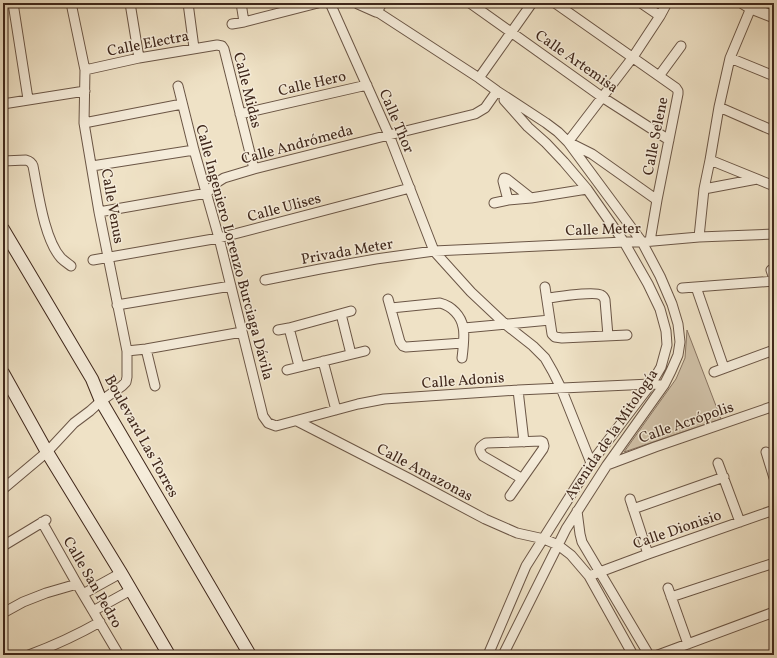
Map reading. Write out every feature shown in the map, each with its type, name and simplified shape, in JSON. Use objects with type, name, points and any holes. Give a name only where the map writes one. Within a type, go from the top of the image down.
[{"type":"main road","name":"Boulevard Las Torres","points":[[4,231],[92,379],[101,400],[250,655]]},
{"type":"main road","points":[[3,373],[47,452],[169,655]]},
{"type":"street","points":[[14,3],[28,99]]},
{"type":"street","name":"Calle Venus","points":[[71,3],[85,70],[84,123],[99,212],[127,351],[128,373],[126,382],[101,400]]},
{"type":"street","points":[[130,3],[139,58]]},
{"type":"street","points":[[188,3],[194,48]]},
{"type":"street","points":[[241,3],[244,22]]},
{"type":"street","points":[[232,24],[318,3]]},
{"type":"street","name":"Calle Thor","points":[[330,3],[389,135],[434,251]]},
{"type":"street","name":"Avenida de la Mitología","points":[[358,3],[379,7],[497,91],[546,123],[568,142],[646,242],[672,304],[678,324],[680,342],[678,355],[664,385],[606,465],[566,530],[504,655]]},
{"type":"street","name":"Calle Artemisa","points":[[470,3],[602,97],[669,140]]},
{"type":"street","points":[[479,78],[532,3]]},
{"type":"street","name":"Calle Selene","points":[[555,3],[633,57],[678,91],[657,200],[646,242]]},
{"type":"street","points":[[641,3],[660,16]]},
{"type":"street","points":[[657,200],[592,154],[568,142],[633,57],[667,3]]},
{"type":"street","points":[[699,237],[704,190],[719,107],[730,58],[749,5],[774,17]]},
{"type":"street","name":"Calle Electra","points":[[85,70],[139,58],[217,45]]},
{"type":"street","name":"Calle Midas","points":[[217,45],[222,46],[224,49],[254,169]]},
{"type":"street","points":[[659,76],[681,46]]},
{"type":"street","points":[[730,58],[774,76]]},
{"type":"street","name":"Calle Hero","points":[[240,114],[366,85]]},
{"type":"street","name":"Calle Ingeniero Lorenzo Burciaga Dávila","points":[[178,86],[194,150],[219,238],[263,416],[268,423]]},
{"type":"street","points":[[3,104],[85,91]]},
{"type":"street","name":"Avenida de la Mitología","points":[[488,655],[526,566],[590,463],[651,384],[661,367],[667,346],[666,331],[660,309],[648,284],[624,242],[587,189],[560,157],[528,127],[497,91]]},
{"type":"street","name":"Calle Andrómeda","points":[[207,193],[216,183],[224,178],[254,169],[475,114],[485,108],[497,91]]},
{"type":"street","points":[[84,123],[182,104]]},
{"type":"street","points":[[719,107],[774,131]]},
{"type":"street","points":[[92,166],[194,150]]},
{"type":"street","points":[[3,161],[30,160],[32,163],[45,225],[51,241],[61,258],[71,266]]},
{"type":"street","points":[[710,160],[774,186]]},
{"type":"street","points":[[508,200],[503,181],[504,178],[531,198]]},
{"type":"street","points":[[704,190],[757,179]]},
{"type":"street","name":"Calle Ulises","points":[[93,260],[219,238],[410,188]]},
{"type":"street","points":[[494,203],[587,189]]},
{"type":"street","points":[[99,212],[207,193]]},
{"type":"street","name":"Calle Meter","points":[[434,251],[646,242],[699,237],[774,234]]},
{"type":"street","name":"Avenida de la Mitología","points":[[434,251],[472,292],[505,324],[533,346],[545,358],[560,388],[590,463]]},
{"type":"street","name":"Privada Meter","points":[[265,280],[320,269],[434,251]]},
{"type":"street","points":[[682,288],[773,277]]},
{"type":"street","points":[[117,304],[231,286]]},
{"type":"street","points":[[545,287],[552,334],[555,337],[627,335]]},
{"type":"street","points":[[696,287],[724,368]]},
{"type":"street","points":[[547,298],[600,294],[605,300],[608,336]]},
{"type":"street","points":[[388,299],[400,342],[403,346],[463,343]]},
{"type":"street","points":[[391,308],[440,303],[445,305],[456,313],[464,328],[462,358]]},
{"type":"street","points":[[278,330],[351,311]]},
{"type":"street","points":[[341,314],[351,354]]},
{"type":"street","points":[[464,328],[550,320]]},
{"type":"street","points":[[289,328],[298,366]]},
{"type":"street","points":[[127,351],[242,332]]},
{"type":"street","points":[[146,349],[155,386]]},
{"type":"street","points":[[714,372],[774,350]]},
{"type":"street","points":[[287,370],[298,366],[366,351]]},
{"type":"street","points":[[323,361],[336,410]]},
{"type":"street","name":"Calle Adonis","points":[[268,423],[276,426],[384,399],[518,390],[651,384],[664,385]]},
{"type":"street","points":[[518,390],[524,442]]},
{"type":"street","points":[[3,489],[47,452],[74,423],[90,411],[101,400]]},
{"type":"street","name":"Calle Acrópolis","points":[[606,465],[774,406]]},
{"type":"street","name":"Calle Amazonas","points":[[297,421],[485,519],[517,532],[544,539],[558,545],[571,556],[589,576],[633,655]]},
{"type":"street","points":[[510,496],[544,446],[543,442],[486,443],[482,445],[480,452],[483,456],[521,478]]},
{"type":"street","points":[[769,457],[774,478]]},
{"type":"street","points":[[718,463],[740,522]]},
{"type":"street","points":[[633,509],[724,477]]},
{"type":"street","points":[[630,499],[648,554]]},
{"type":"street","name":"Calle Dionisio","points":[[589,576],[774,510]]},
{"type":"street","points":[[578,511],[582,542],[649,655]]},
{"type":"street","name":"Calle San Pedro","points":[[3,546],[45,520],[77,584],[119,655]]},
{"type":"street","points":[[671,597],[774,563]]},
{"type":"street","points":[[83,594],[121,573]]},
{"type":"street","points":[[3,613],[23,602],[46,593],[77,584]]},
{"type":"street","points":[[668,588],[688,644]]},
{"type":"street","points":[[93,611],[131,590]]},
{"type":"street","points":[[658,655],[774,612]]},
{"type":"street","points":[[28,655],[73,636],[100,622]]},
{"type":"shaded area","points":[[687,330],[721,419],[624,452],[676,379],[685,358]]}]
